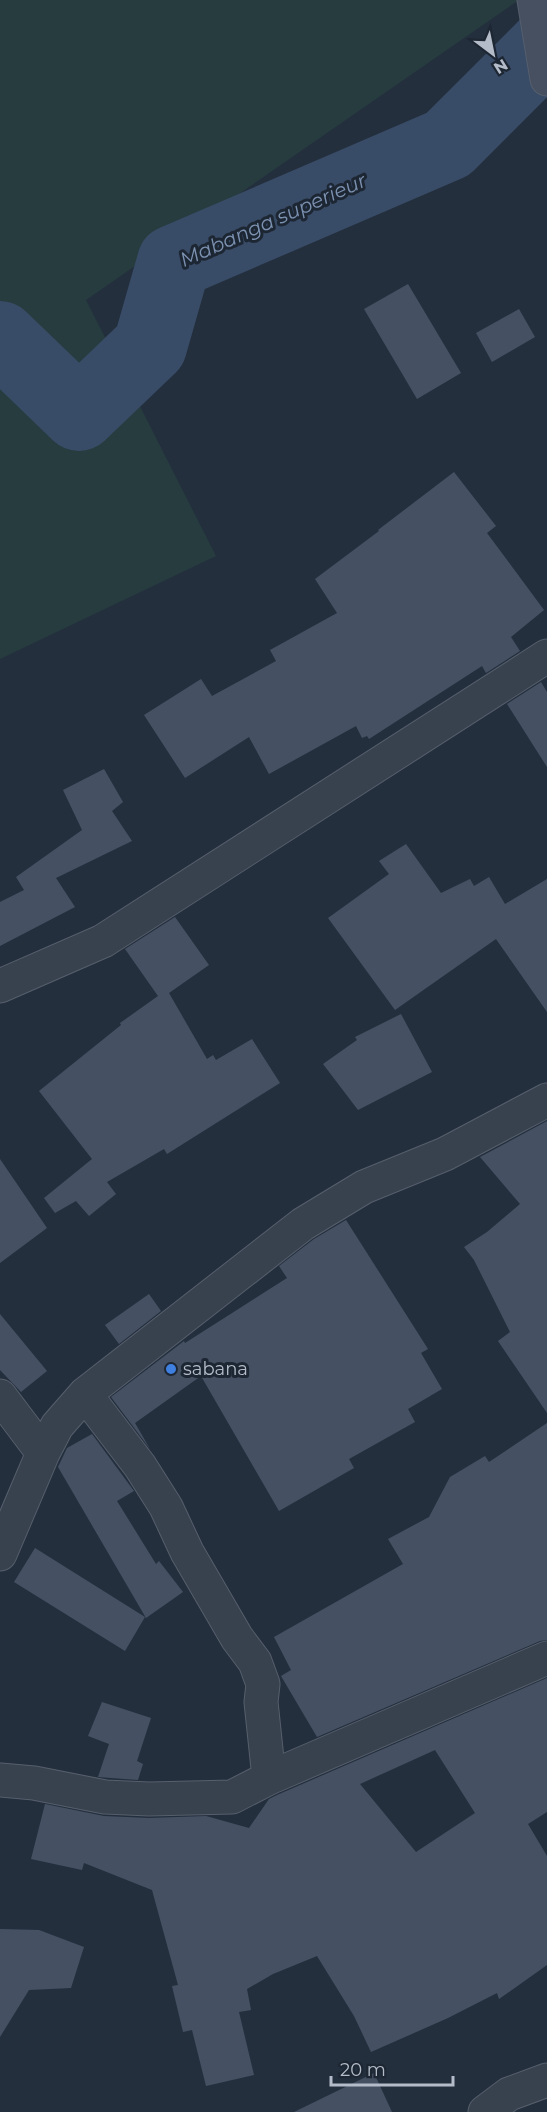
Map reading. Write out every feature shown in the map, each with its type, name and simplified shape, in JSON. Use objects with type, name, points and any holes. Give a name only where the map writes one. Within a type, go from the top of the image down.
[{"type":"street","points":[[535,2],[546,73]]},
{"type":"street","points":[[0,986],[103,941],[547,656]]},
{"type":"street","points":[[0,1554],[42,1453],[57,1426],[85,1394],[303,1224],[364,1187],[445,1154],[547,1100]]},
{"type":"street","points":[[85,1394],[118,1435],[166,1507],[188,1552],[237,1638],[255,1662],[262,1684],[261,1702],[269,1778]]},
{"type":"street","points":[[0,1396],[42,1453]]},
{"type":"street","points":[[0,1780],[105,1797],[149,1799],[232,1797],[269,1778],[547,1658]]},
{"type":"street","points":[[485,2112],[509,2094],[547,2080]]},
{"type":"green space","points":[[0,0],[519,0],[86,300],[216,556],[0,659]]},
{"type":"building","points":[[408,284],[461,373],[417,399],[364,309]]},
{"type":"building","points":[[519,309],[535,337],[492,362],[476,333]]},
{"type":"building","points":[[454,472],[496,526],[487,533],[544,610],[511,637],[520,651],[486,673],[482,666],[369,739],[367,736],[362,738],[356,726],[269,774],[249,737],[185,778],[144,715],[201,679],[212,696],[276,661],[270,650],[337,613],[315,579]]},
{"type":"building","points":[[541,682],[547,692],[547,767],[507,704]]},
{"type":"building","points":[[104,769],[123,802],[112,811],[132,841],[56,878],[75,907],[0,946],[0,902],[24,890],[16,877],[82,830],[63,790]]},
{"type":"building","points":[[406,844],[441,893],[470,879],[474,886],[489,877],[505,904],[547,879],[547,1012],[496,939],[395,1010],[328,918],[389,874],[379,861]]},
{"type":"building","points":[[175,917],[209,965],[169,993],[207,1059],[213,1055],[216,1060],[252,1039],[280,1083],[167,1154],[164,1149],[107,1182],[116,1194],[89,1216],[76,1201],[55,1213],[44,1198],[92,1159],[39,1091],[121,1025],[120,1023],[158,996],[125,949]]},
{"type":"building","points":[[401,1014],[432,1072],[358,1110],[323,1064],[357,1040],[355,1037]]},
{"type":"building","points":[[547,1121],[547,1413],[498,1341],[510,1332],[474,1260],[464,1247],[487,1232],[520,1204],[480,1157]]},
{"type":"building","points":[[0,1159],[47,1228],[0,1263]]},
{"type":"building","points":[[346,1220],[428,1349],[421,1353],[442,1389],[408,1409],[415,1422],[349,1459],[354,1468],[279,1511],[201,1376],[135,1423],[150,1449],[111,1397],[184,1341],[185,1343],[287,1278],[279,1266],[314,1239]]},
{"type":"building","points":[[149,1294],[161,1311],[119,1344],[105,1325]]},
{"type":"building","points":[[0,1314],[47,1371],[21,1392],[0,1370]]},
{"type":"building","points":[[547,1423],[547,1640],[317,1737],[281,1676],[291,1670],[274,1637],[403,1564],[388,1539],[429,1517],[450,1477],[485,1456],[489,1462]]},
{"type":"building","points":[[92,1434],[134,1491],[117,1501],[156,1564],[159,1561],[183,1592],[146,1618],[58,1467],[67,1448]]},
{"type":"building","points":[[35,1548],[145,1617],[125,1651],[14,1582]]},
{"type":"building","points":[[547,1678],[547,1812],[528,1824],[547,1856],[547,1965],[499,1999],[497,1993],[448,2018],[371,2052],[354,2016],[317,1956],[273,1974],[247,1989],[251,2010],[239,2012],[254,2075],[206,2086],[192,2030],[183,2032],[172,1986],[178,1985],[152,1890],[84,1863],[82,1870],[31,1859],[45,1804],[104,1816],[149,1818],[206,1816],[249,1828],[269,1799]],"holes":[[[435,1750],[475,1813],[416,1852],[360,1784]]]},
{"type":"building","points":[[102,1702],[151,1718],[137,1761],[143,1764],[138,1780],[98,1777],[109,1744],[88,1736]]},
{"type":"building","points":[[0,1929],[39,1930],[84,1947],[71,1988],[29,1990],[0,2037]]},
{"type":"building","points":[[374,2073],[392,2112],[294,2112]]},
{"type":"waterway","name":"Mabanga superieur","points":[[0,338],[79,414],[150,346],[174,262],[448,144],[547,45]]},
{"type":"place","name":"sabana","points":[[171,1369]]}]
